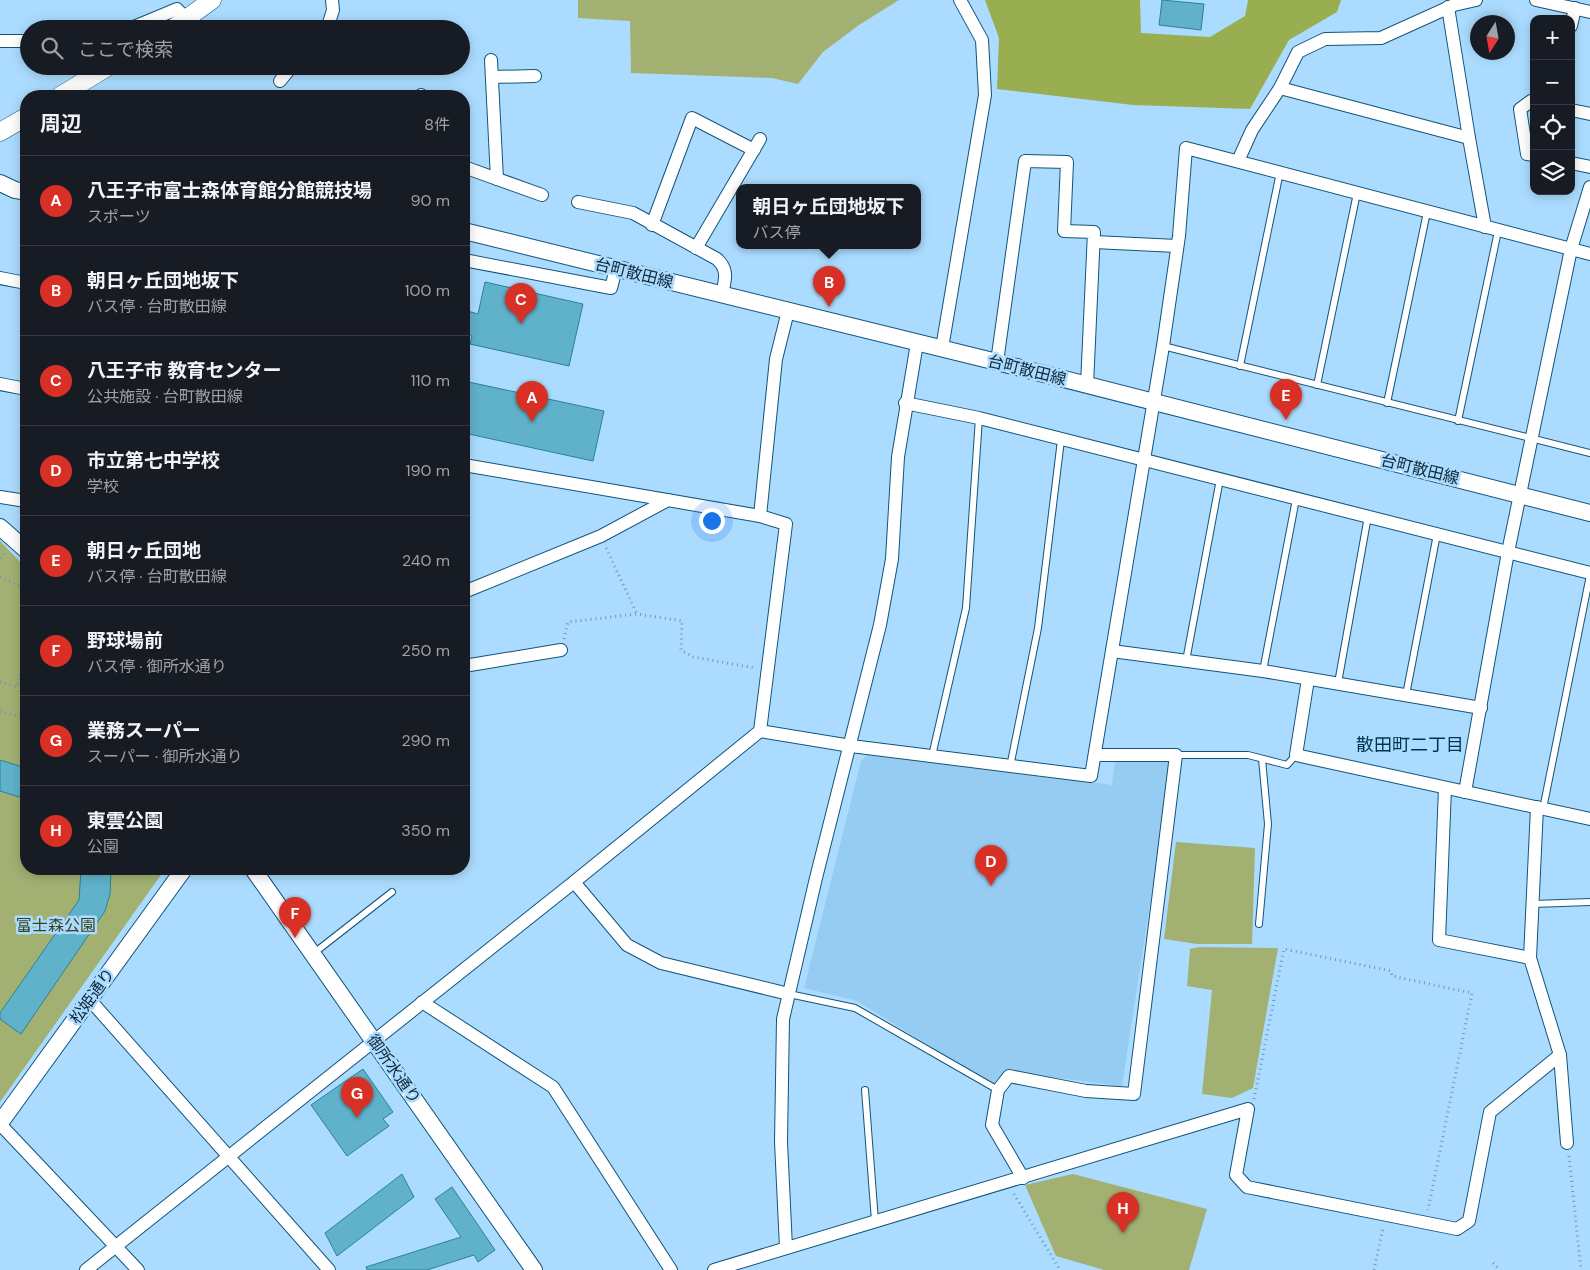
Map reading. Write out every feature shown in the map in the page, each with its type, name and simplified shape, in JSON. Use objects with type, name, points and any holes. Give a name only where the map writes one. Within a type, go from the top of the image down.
[{"type":"main road","points":[[187,20],[212,0]]},
{"type":"main road","points":[[70,90],[94,75]]},
{"type":"main road","points":[[0,132],[20,120]]},
{"type":"street","points":[[329,20],[333,10],[332,0]]},
{"type":"street","points":[[942,348],[985,95],[982,40],[960,0]]},
{"type":"street","points":[[1238,161],[1252,130],[1280,88],[1298,52],[1325,38],[1381,38],[1448,7],[1476,0]]},
{"type":"street","points":[[1536,0],[1590,12]]},
{"type":"street","points":[[1448,7],[1468,138],[1491,229]]},
{"type":"street","points":[[1573,15],[1575,8]]},
{"type":"street","points":[[150,20],[177,9],[187,20]]},
{"type":"street","points":[[0,41],[20,41]]},
{"type":"street","points":[[491,60],[497,178]]},
{"type":"street","points":[[280,81],[285,75]]},
{"type":"street","points":[[492,77],[535,76]]},
{"type":"street","points":[[1280,88],[1468,138]]},
{"type":"street","points":[[1530,102],[1520,109],[1527,154],[1530,154]]},
{"type":"street","points":[[1575,111],[1590,114]]},
{"type":"street","points":[[652,225],[692,118],[757,145],[696,248]]},
{"type":"street","points":[[760,731],[851,746],[1091,776],[1163,346],[1177,246],[1186,148],[1590,254]]},
{"type":"street","points":[[997,362],[1025,160],[1068,162],[1064,231],[1094,232],[1087,385]]},
{"type":"street","points":[[1575,164],[1590,166]]},
{"type":"street","points":[[470,168],[542,195]]},
{"type":"street","points":[[0,182],[20,191]]},
{"type":"street","points":[[1466,792],[1508,552],[1571,249],[1590,187]]},
{"type":"street","points":[[578,202],[633,213],[724,265],[726,273],[722,295]]},
{"type":"street","name":"台町散田線","points":[[470,232],[942,348],[1590,513]]},
{"type":"street","points":[[1094,242],[1177,246]]},
{"type":"street","points":[[470,261],[612,288],[616,269]]},
{"type":"street","points":[[0,278],[20,282]]},
{"type":"street","points":[[760,516],[776,359],[788,311]]},
{"type":"street","points":[[786,1248],[781,1142],[783,1019],[816,878],[851,746],[880,625],[892,559],[898,457],[917,343]]},
{"type":"street","points":[[0,384],[20,388]]},
{"type":"street","points":[[906,403],[979,418],[1590,574]]},
{"type":"street","points":[[86,1270],[574,882],[760,731],[786,524],[760,516],[470,466]]},
{"type":"street","points":[[0,497],[20,500]]},
{"type":"street","points":[[470,590],[601,536],[668,500]]},
{"type":"street","points":[[0,527],[20,545]]},
{"type":"street","points":[[470,665],[561,650]]},
{"type":"street","points":[[1112,651],[1263,671],[1481,708]]},
{"type":"street","points":[[1308,679],[1296,755],[1590,819]]},
{"type":"street","points":[[1023,1178],[992,1125],[998,1090],[1010,1076],[1086,1091],[1134,1094],[1176,755],[1095,755]]},
{"type":"street","points":[[1445,788],[1439,940],[1530,958]]},
{"type":"street","points":[[1540,808],[1530,958],[1560,1055],[1567,1143]]},
{"type":"street","name":"松姫通り","points":[[0,1124],[180,875]]},
{"type":"street","name":"御所水通り","points":[[257,875],[534,1270]]},
{"type":"street","points":[[574,882],[627,945],[661,964],[789,994]]},
{"type":"street","points":[[90,1000],[329,1270]]},
{"type":"street","points":[[422,1002],[553,1088],[671,1270]]},
{"type":"street","points":[[714,1270],[1248,1109],[1236,1175],[1247,1187],[1457,1229],[1469,1221],[1490,1112],[1560,1055]]},
{"type":"street","points":[[0,1124],[138,1270]]},
{"type":"lane","points":[[1240,366],[1280,172]]},
{"type":"lane","points":[[1317,385],[1357,193]]},
{"type":"lane","points":[[1387,403],[1427,212]]},
{"type":"lane","points":[[1458,421],[1491,229]]},
{"type":"lane","points":[[1163,346],[1590,453]]},
{"type":"lane","points":[[932,756],[966,608],[979,418]]},
{"type":"lane","points":[[1010,766],[1038,628],[1061,440]]},
{"type":"lane","points":[[1186,661],[1220,479]]},
{"type":"lane","points":[[1263,671],[1296,499]]},
{"type":"lane","points":[[1338,683],[1368,516]]},
{"type":"lane","points":[[1406,695],[1436,534]]},
{"type":"lane","points":[[1540,808],[1590,574]]},
{"type":"lane","points":[[1176,755],[1248,755],[1287,765],[1296,755]]},
{"type":"lane","points":[[1259,924],[1268,824],[1262,759]]},
{"type":"lane","points":[[314,954],[392,892]]},
{"type":"lane","points":[[1533,904],[1590,902]]},
{"type":"lane","points":[[789,994],[855,1008],[998,1090]]},
{"type":"lane","points":[[865,1090],[875,1221]]},
{"type":"path","points":[[601,536],[637,614]]},
{"type":"path","points":[[0,577],[20,586]]},
{"type":"path","points":[[561,650],[568,622],[637,614],[682,620],[681,650],[693,657],[768,670]]},
{"type":"path","points":[[0,682],[17,686],[20,676]]},
{"type":"path","points":[[0,712],[20,717]]},
{"type":"path","points":[[1248,1109],[1252,1108],[1284,949],[1391,971],[1392,976],[1472,993],[1425,1223]]},
{"type":"path","points":[[1567,1143],[1581,1270]]},
{"type":"path","points":[[1006,1182],[1060,1270]]},
{"type":"path","points":[[1374,1270],[1385,1215]]},
{"type":"path","points":[[1494,1263],[1500,1270]]},
{"type":"shaded area","points":[[868,754],[1112,785],[1115,760],[1167,762],[1171,767],[1122,1086],[1010,1072],[1003,1073],[992,1085],[857,1001],[804,988],[861,761]]},
{"type":"green space","points":[[578,0],[899,0],[859,25],[823,52],[798,84],[772,78],[631,73],[630,21],[578,18]]},
{"type":"green space","points":[[985,0],[1140,0],[1141,33],[1210,37],[1245,16],[1248,0],[1341,0],[1337,12],[1289,40],[1250,109],[1133,105],[997,89],[999,38]]},
{"type":"green space","name":"富士森公園","points":[[0,541],[20,562],[20,875],[161,875],[0,1102]]},
{"type":"green space","points":[[1176,842],[1255,848],[1252,944],[1197,944],[1164,939]]},
{"type":"green space","points":[[1199,947],[1278,948],[1253,1088],[1232,1098],[1202,1094],[1212,990],[1187,986],[1190,949]]},
{"type":"green space","points":[[1073,1174],[1207,1209],[1189,1270],[1104,1270],[1056,1256],[1025,1185]]},
{"type":"building","points":[[1162,0],[1204,4],[1201,30],[1159,25]]},
{"type":"building","points":[[485,282],[583,304],[569,366],[470,344],[472,336],[470,336],[470,312],[478,314]]},
{"type":"building","points":[[470,382],[604,411],[593,461],[470,434]]},
{"type":"building","points":[[0,760],[20,766],[20,797],[0,791]]},
{"type":"building","points":[[81,875],[111,875],[110,894],[105,911],[21,1034],[0,1019],[0,1013],[79,900]]},
{"type":"building","points":[[363,1069],[393,1112],[383,1119],[389,1126],[347,1156],[311,1105]]},
{"type":"building","points":[[402,1174],[414,1197],[337,1256],[325,1233]]},
{"type":"building","points":[[452,1187],[495,1250],[478,1262],[474,1255],[427,1270],[367,1270],[366,1267],[461,1237],[435,1199]]},
{"type":"place","name":"朝日ヶ丘団地坂下","points":[[829,307]]},
{"type":"place","name":"八王子市 教育センター","points":[[521,324]]},
{"type":"place","name":"朝日ヶ丘団地","points":[[1286,420]]},
{"type":"place","name":"八王子市富士森体育館分館競技場","points":[[532,422]]},
{"type":"place","name":"市立第七中学校","points":[[991,886]]},
{"type":"place","name":"野球場前","points":[[295,938]]},
{"type":"place","name":"業務スーパー","points":[[357,1118]]},
{"type":"place","name":"東雲公園","points":[[1123,1233]]},
{"type":"district","name":"散田町二丁目","points":[[1410,745]]}]
